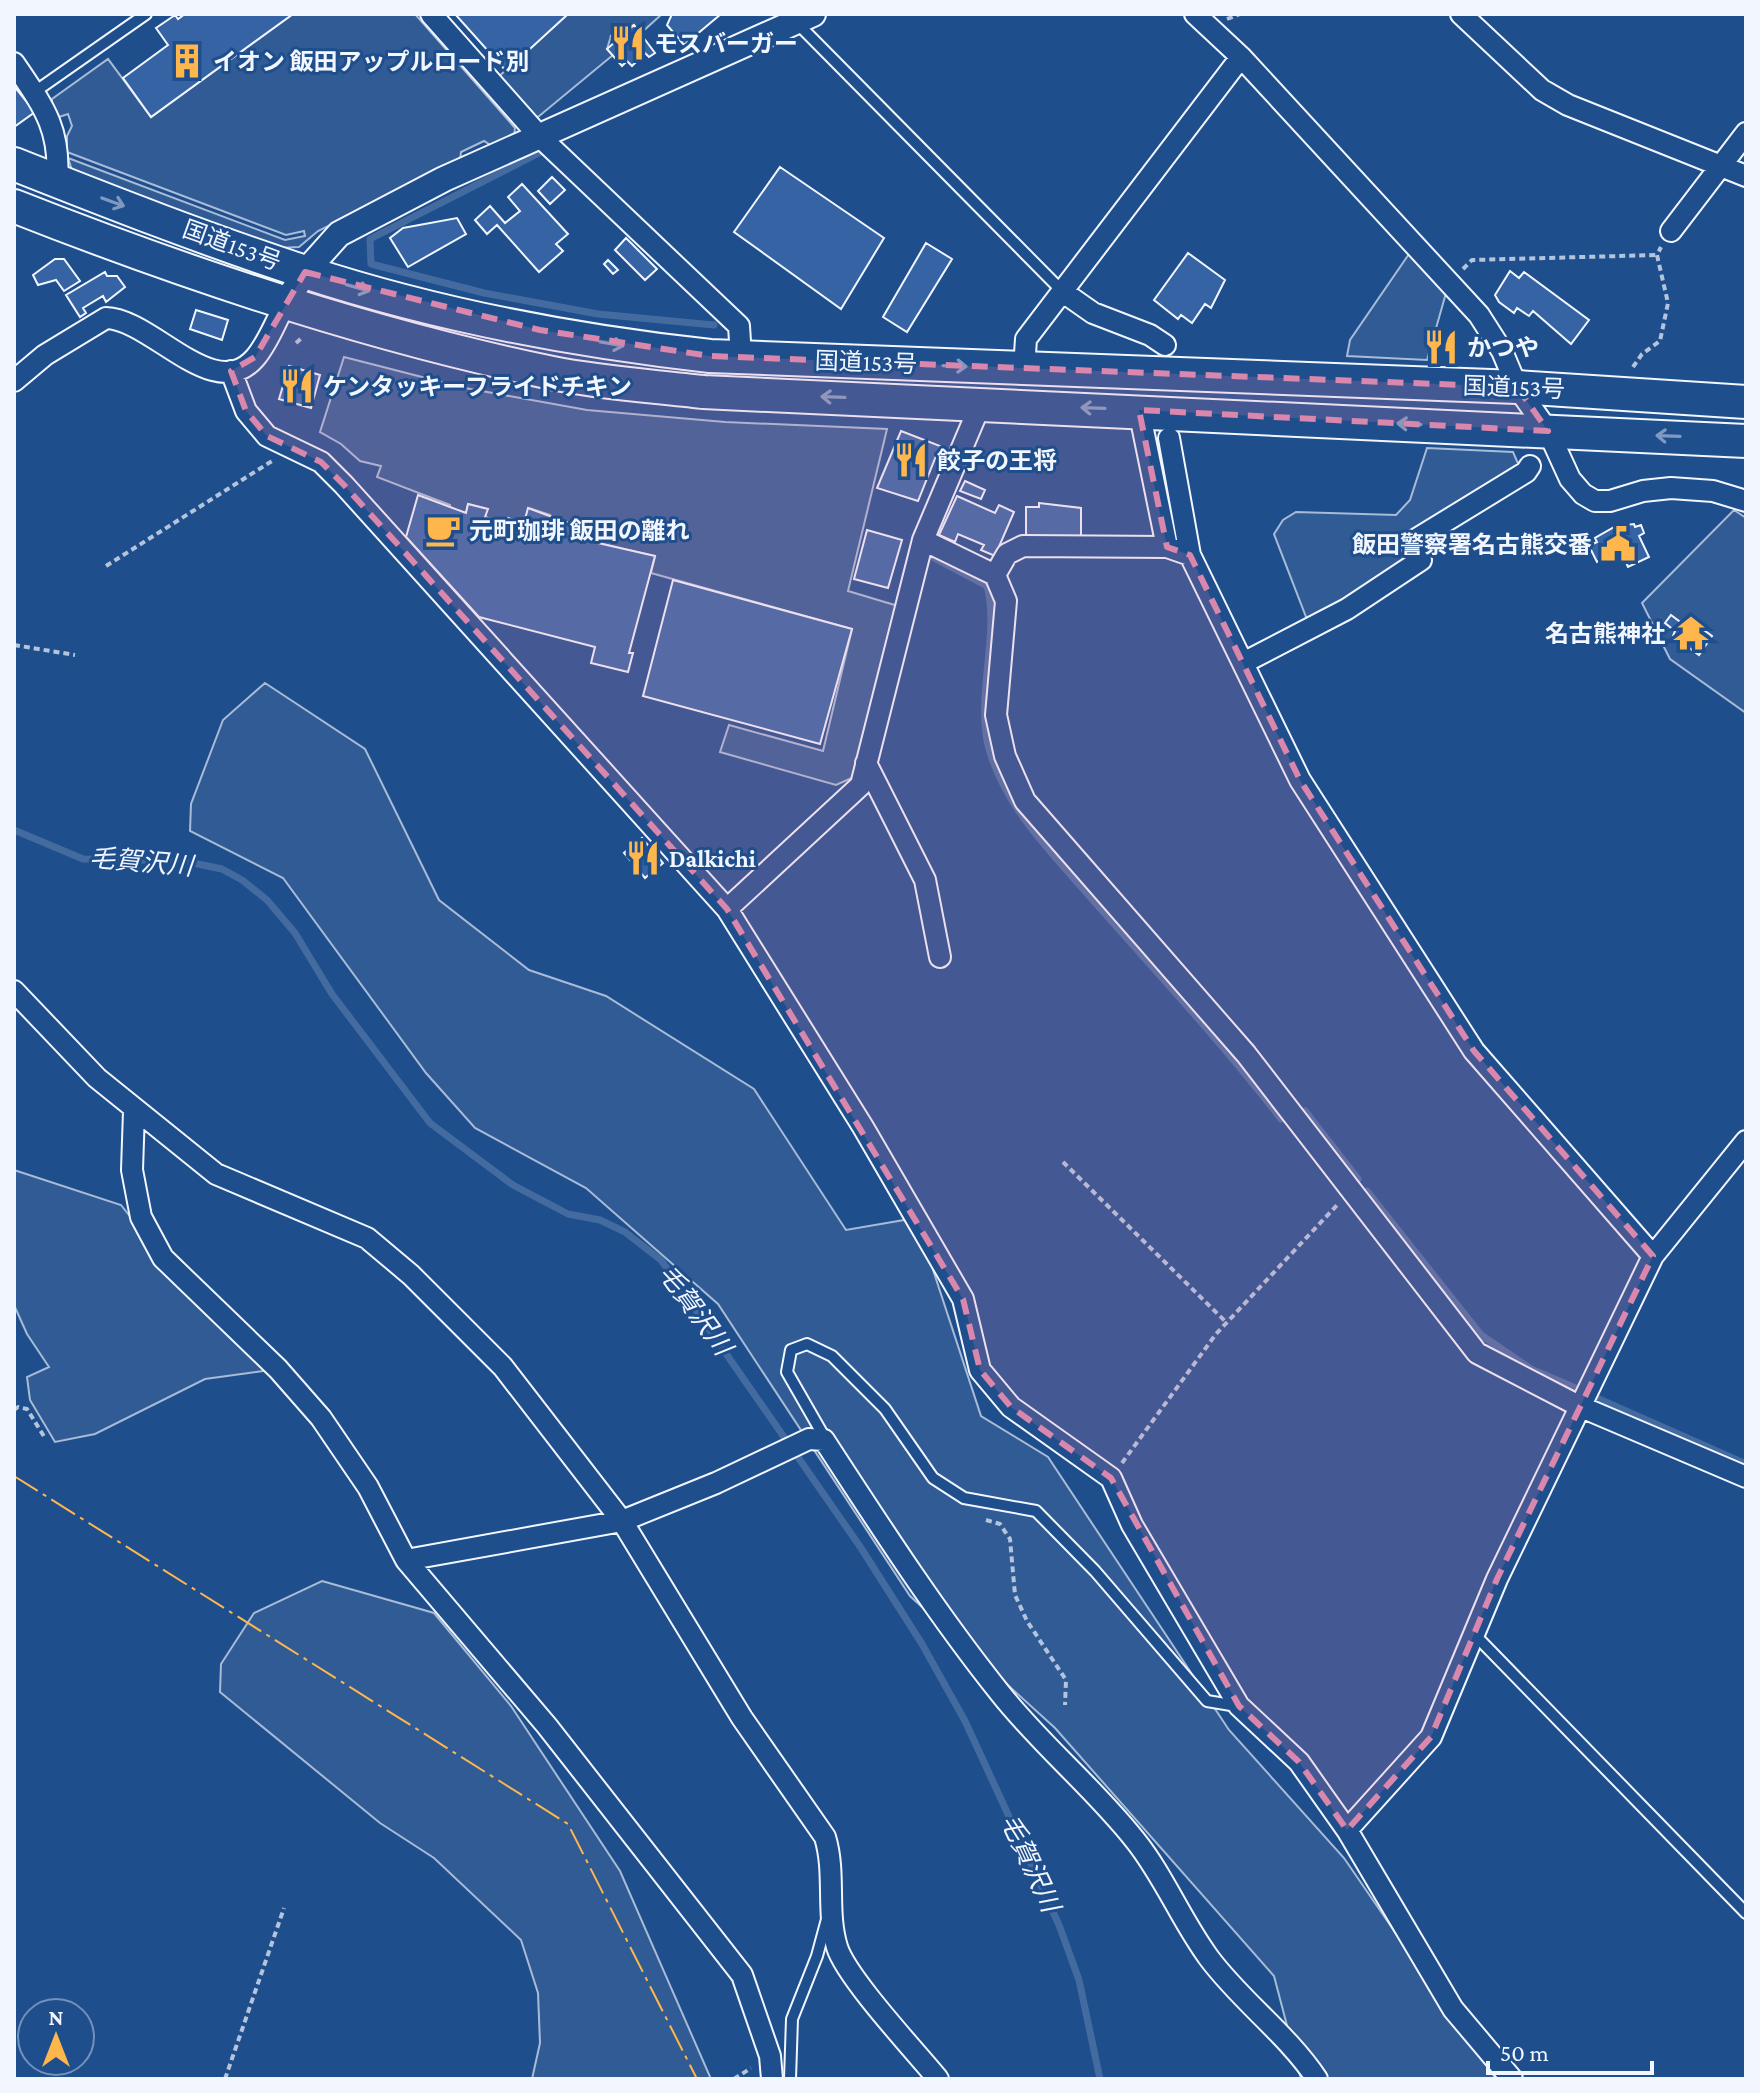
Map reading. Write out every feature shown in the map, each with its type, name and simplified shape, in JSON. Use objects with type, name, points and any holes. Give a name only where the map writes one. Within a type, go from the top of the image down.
[{"type":"highway","name":"国道153号","points":[[14,164],[305,272],[381,294],[624,346],[741,357],[1517,387],[1746,402]]},
{"type":"highway","name":"国道153号","points":[[14,206],[285,304],[408,340],[556,374],[703,392],[1139,410],[1746,441]]},
{"type":"street","points":[[431,14],[533,140],[739,326],[741,357]]},
{"type":"street","points":[[1195,14],[1241,57],[1479,315],[1502,351],[1517,387],[1548,431],[1570,479],[1583,494],[1595,501],[1671,488],[1713,491],[1746,501]]},
{"type":"street","points":[[1461,14],[1542,90],[1568,105],[1721,163],[1746,176]]},
{"type":"street","points":[[14,381],[22,366],[106,318],[120,319],[148,332],[192,364],[212,371],[244,367],[255,357],[305,272],[339,234],[444,179],[798,17]]},
{"type":"street","points":[[1024,369],[1026,339],[1241,57]]},
{"type":"street","points":[[14,63],[54,127],[57,181]]},
{"type":"street","points":[[1671,231],[1746,133]]},
{"type":"street","points":[[1063,292],[1093,313],[1150,335],[1165,345]]},
{"type":"street","points":[[231,371],[246,411],[267,436],[321,462],[344,485],[727,909],[863,1127],[963,1299],[980,1370],[1011,1407],[1111,1478],[1132,1525],[1239,1706],[1299,1762],[1347,1830],[1453,2009],[1512,2079]]},
{"type":"street","points":[[727,909],[861,785],[923,540],[981,403]]},
{"type":"street","points":[[1139,410],[1167,547]]},
{"type":"street","points":[[1169,438],[1190,555],[1300,780],[1474,1051],[1653,1256]]},
{"type":"street","points":[[1243,663],[1347,609],[1421,560],[1410,543],[1526,472],[1530,466]]},
{"type":"street","points":[[923,540],[995,575],[1006,601],[996,715],[1005,756],[1025,801],[1246,1054],[1477,1353],[1579,1406],[1746,1477]]},
{"type":"street","points":[[995,575],[1007,554],[1023,546],[1167,547],[1190,555]]},
{"type":"street","points":[[866,763],[925,880],[940,957]]},
{"type":"street","points":[[14,991],[97,1078],[134,1111],[216,1174],[367,1238],[411,1275],[503,1367],[622,1521],[742,1718],[825,1837],[831,1857],[831,1904],[837,1949],[938,2079]]},
{"type":"street","points":[[134,1111],[132,1170],[141,1217],[163,1258],[278,1369],[321,1418],[368,1487],[406,1560],[547,1726],[742,1975],[770,2056],[772,2079]]},
{"type":"street","points":[[1347,1830],[1431,1737],[1579,1406],[1653,1256],[1746,1141]]},
{"type":"street","points":[[406,1560],[622,1521],[805,1441],[824,1440],[940,1613],[1001,1695],[1134,1837],[1158,1870],[1207,1956],[1248,2005],[1303,2057],[1317,2079]]},
{"type":"lane","points":[[33,93],[146,14]]},
{"type":"lane","points":[[798,17],[1063,292]]},
{"type":"lane","points":[[846,1473],[787,1372],[791,1350],[807,1344],[832,1356],[885,1409],[933,1478],[964,1498],[1036,1511],[1095,1571],[1207,1701],[1239,1706]]},
{"type":"lane","points":[[1475,1635],[1746,1913]]},
{"type":"lane","points":[[790,2079],[792,2019],[817,1956],[831,1904]]},
{"type":"path","points":[[1628,374],[1642,354],[1660,341],[1668,303],[1657,255],[1671,231]]},
{"type":"path","points":[[1449,281],[1472,260],[1657,255]]},
{"type":"path","points":[[106,566],[294,447]]},
{"type":"path","points":[[14,645],[75,655]]},
{"type":"path","points":[[1063,1162],[1227,1323]]},
{"type":"path","points":[[1111,1478],[1227,1323],[1351,1190]]},
{"type":"path","points":[[14,1410],[18,1407],[27,1409],[45,1438]]},
{"type":"path","points":[[964,1498],[968,1511],[1000,1524],[1010,1539],[1015,1595],[1027,1621],[1066,1680],[1065,1705]]},
{"type":"path","points":[[225,2079],[284,1908]]},
{"type":"highlighted area","points":[[305,272],[540,330],[710,356],[1517,387],[1548,431],[1139,410],[1167,547],[1190,555],[1300,780],[1474,1051],[1653,1256],[1497,1579],[1431,1737],[1347,1830],[1299,1762],[1239,1706],[1111,1478],[1011,1407],[980,1370],[963,1299],[727,909],[344,485],[321,462],[267,436],[246,411],[231,371],[255,357]]},
{"type":"shaded area","points":[[293,14],[415,14],[515,128],[514,136],[492,146],[484,141],[461,152],[460,160],[318,231],[299,247],[278,248],[72,170],[68,158],[285,240],[305,236],[304,231],[286,235],[67,152],[67,136],[72,126],[68,114],[53,119],[52,99],[108,59],[151,117]]},
{"type":"shaded area","points":[[568,14],[662,14],[641,33],[634,25],[618,29],[611,36],[607,49],[613,55],[538,117],[528,115],[497,78]]},
{"type":"shaded area","points":[[1409,254],[1446,293],[1427,360],[1347,356],[1350,340]]},
{"type":"shaded area","points":[[344,357],[465,388],[587,410],[725,422],[887,429],[848,591],[898,606],[854,777],[836,785],[720,752],[729,725],[823,751],[852,629],[651,573],[655,556],[598,543],[602,531],[549,518],[550,515],[529,508],[524,523],[508,519],[507,524],[485,517],[487,509],[468,504],[466,513],[450,509],[450,505],[377,477],[381,466],[360,461],[341,444],[320,432]]},
{"type":"shaded area","points":[[1427,448],[1513,452],[1520,468],[1403,542],[1414,557],[1308,622],[1274,534],[1283,520],[1296,512],[1396,515],[1410,500]]},
{"type":"shaded area","points":[[1734,510],[1746,518],[1746,713],[1670,659],[1642,603]]},
{"type":"shaded area","points":[[265,683],[365,749],[439,900],[529,970],[606,996],[754,1089],[846,1230],[916,1218],[981,1416],[1048,1457],[1229,1730],[1344,1858],[1496,2079],[1301,2079],[1274,1976],[1055,1728],[910,1596],[718,1304],[586,1188],[475,1128],[426,1073],[283,878],[190,831],[191,804],[223,720]]},
{"type":"shaded area","points":[[14,1170],[121,1205],[163,1258],[278,1369],[205,1379],[95,1434],[55,1442],[30,1400],[27,1377],[49,1367],[27,1334],[14,1305]]},
{"type":"shaded area","points":[[322,1581],[434,1613],[511,1706],[620,1871],[711,2079],[532,2079],[540,2043],[538,1993],[521,1940],[434,1858],[380,1823],[220,1692],[221,1664],[254,1613]]},
{"type":"building","name":"イオン 飯田アップルロード別","points":[[185,14],[293,14],[151,117],[123,78],[168,45],[156,28],[175,15],[178,19]]},
{"type":"building","points":[[455,14],[568,14],[506,71]]},
{"type":"building","points":[[672,14],[721,14],[684,45],[667,25]]},
{"type":"building","points":[[634,25],[655,53],[649,57],[645,53],[632,66],[627,61],[622,66],[607,49]]},
{"type":"building","points":[[618,29],[623,35],[616,41],[611,36]]},
{"type":"building","points":[[14,86],[35,112],[14,127]]},
{"type":"building","points":[[780,167],[884,238],[841,309],[734,232]]},
{"type":"building","points":[[552,177],[565,190],[550,204],[538,191]]},
{"type":"building","points":[[522,184],[568,234],[556,244],[563,251],[539,272],[497,225],[487,234],[475,220],[490,206],[505,223],[520,211],[508,197]]},
{"type":"building","points":[[457,218],[466,234],[408,267],[390,238],[403,228]]},
{"type":"building","points":[[626,238],[657,269],[645,280],[615,250]]},
{"type":"building","points":[[926,243],[952,259],[907,332],[883,317]]},
{"type":"building","points":[[1188,253],[1225,280],[1211,308],[1205,304],[1192,323],[1181,315],[1178,319],[1154,300]]},
{"type":"building","points":[[55,259],[64,259],[80,281],[64,291],[56,280],[38,285],[33,275]]},
{"type":"building","points":[[608,260],[618,270],[613,274],[604,264]]},
{"type":"building","points":[[1510,271],[1519,278],[1524,272],[1589,320],[1571,344],[1533,311],[1529,316],[1517,308],[1514,313],[1499,302],[1495,295]]},
{"type":"building","points":[[105,272],[107,276],[117,276],[125,287],[106,302],[103,296],[83,308],[86,313],[80,317],[66,295]]},
{"type":"building","points":[[196,310],[228,320],[222,340],[190,329]]},
{"type":"building","points":[[289,366],[320,375],[311,408],[279,399]]},
{"type":"building","points":[[901,431],[940,446],[918,501],[877,488]]},
{"type":"building","points":[[965,481],[985,490],[981,499],[960,491]]},
{"type":"building","points":[[418,495],[466,513],[468,504],[488,509],[485,517],[507,524],[508,518],[524,523],[528,508],[582,528],[582,524],[602,530],[598,543],[655,556],[629,653],[633,653],[628,672],[591,663],[595,647],[479,617],[406,537]]},
{"type":"building","points":[[957,496],[995,513],[999,505],[1014,512],[995,556],[981,550],[984,545],[958,534],[955,542],[939,535]]},
{"type":"building","points":[[1039,503],[1081,508],[1081,538],[1026,538],[1026,507],[1039,507]]},
{"type":"building","name":"飯田警察署名古熊交番","points":[[1634,524],[1635,527],[1641,525],[1644,533],[1639,536],[1649,557],[1628,567],[1621,551],[1597,562],[1589,546],[1597,542],[1595,538],[1616,526]]},
{"type":"building","points":[[867,530],[902,540],[888,588],[854,579]]},
{"type":"building","points":[[673,580],[852,629],[820,744],[643,696]]},
{"type":"building","name":"名古熊神社","points":[[1671,615],[1683,624],[1687,618],[1712,636],[1699,655],[1673,636],[1675,631],[1665,623]]},
{"type":"building","name":"Dalkichi","points":[[642,838],[663,863],[645,878],[624,853]]},
{"type":"waterway","points":[[538,146],[543,151],[370,239],[371,264],[484,293],[598,314],[714,325]]},
{"type":"waterway","points":[[934,558],[987,586],[991,624],[985,730],[997,772],[1008,794],[1035,834],[1215,1038],[1281,1119]]},
{"type":"waterway","name":"毛賀沢川","points":[[14,830],[83,859],[183,861],[222,869],[242,880],[267,900],[295,933],[332,994],[430,1123],[513,1185],[568,1214],[600,1220],[625,1232],[661,1260],[861,1548],[922,1644],[965,1721],[1059,1925],[1079,1980],[1100,2079]]},
{"type":"waterway","points":[[1305,1111],[1358,1179]]},
{"type":"waterway","points":[[1367,1191],[1481,1335],[1531,1369],[1578,1389]]},
{"type":"waterway","points":[[1599,1399],[1746,1464]]},
{"type":"power","points":[[14,1476],[568,1824],[697,2079]]},
{"type":"place","name":"モスバーガー","points":[[628,43]]},
{"type":"place","name":"イオン 飯田アップルロード別","points":[[187,61]]},
{"type":"place","name":"かつや","points":[[1441,347]]},
{"type":"place","name":"ケンタッキーフライドチキン","points":[[297,386]]},
{"type":"place","name":"餃子の王将","points":[[911,460]]},
{"type":"place","name":"元町珈琲 飯田の離れ","points":[[443,530]]},
{"type":"place","name":"飯田警察署名古熊交番","points":[[1618,544]]},
{"type":"place","name":"名古熊神社","points":[[1691,633]]},
{"type":"place","name":"Dalkichi","points":[[643,858]]}]
